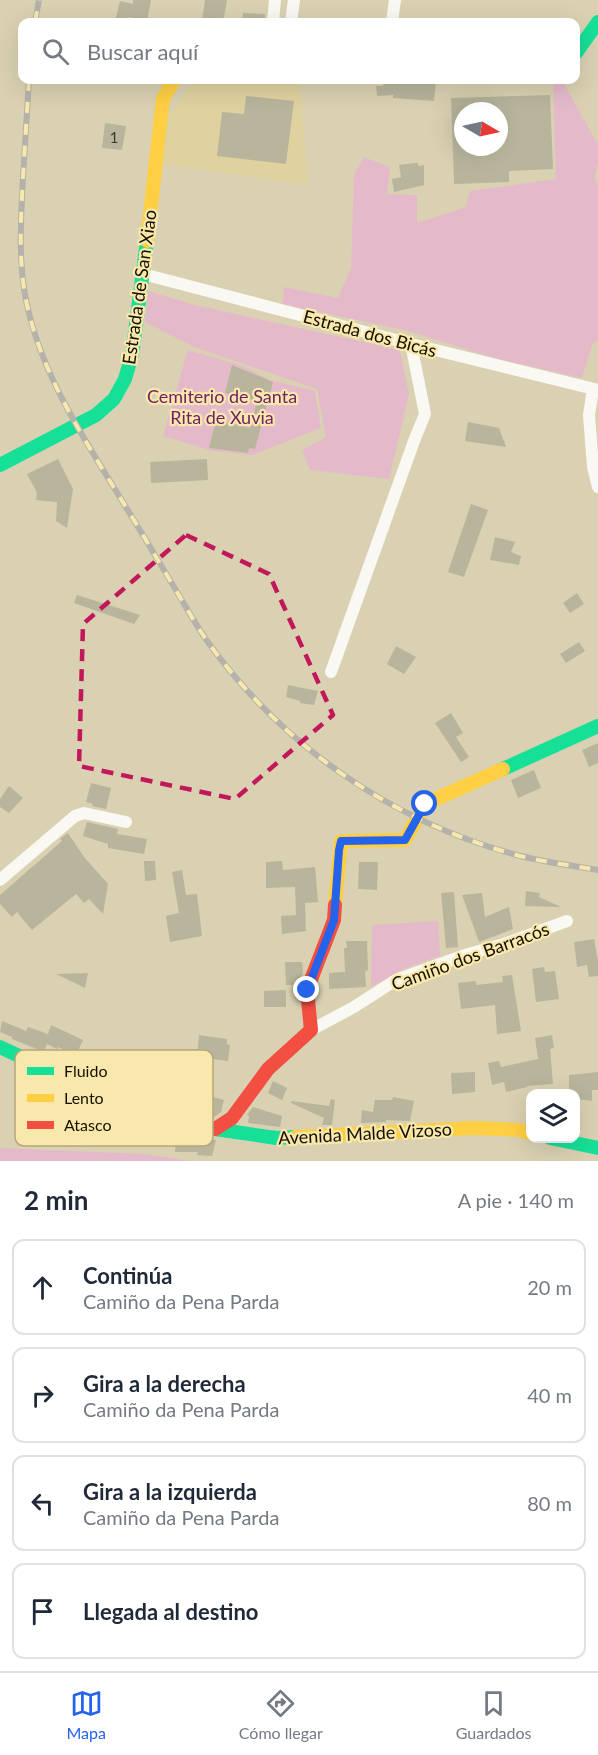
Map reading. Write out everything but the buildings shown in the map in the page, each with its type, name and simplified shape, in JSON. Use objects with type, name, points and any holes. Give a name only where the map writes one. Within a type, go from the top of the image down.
[{"type":"street","points":[[273,18],[275,0]]},
{"type":"street","points":[[292,18],[294,0]]},
{"type":"street","points":[[393,18],[395,0]]},
{"type":"street","points":[[580,47],[598,22]]},
{"type":"street","name":"Estrada de San Xiao","points":[[0,465],[96,415],[114,399],[125,379],[132,355],[143,274],[163,99],[172,84]]},
{"type":"street","name":"Estrada dos Bicás","points":[[143,274],[596,390]]},
{"type":"street","points":[[332,672],[425,414],[411,344]]},
{"type":"street","points":[[596,390],[588,415],[593,466],[598,486]]},
{"type":"street","points":[[215,1129],[232,1118],[268,1069],[311,1030],[307,990],[334,920],[341,841],[405,840],[425,804],[598,726]]},
{"type":"street","points":[[0,880],[75,816],[84,813],[126,822]]},
{"type":"street","name":"Camiño dos Barracós","points":[[311,1030],[354,1007],[396,980],[567,921]]},
{"type":"street","name":"Avenida Malde Vizoso","points":[[0,1047],[15,1054]]},
{"type":"street","name":"Avenida Malde Vizoso","points":[[215,1129],[276,1138],[473,1128],[526,1132]]},
{"type":"street","points":[[574,1143],[598,1148]]},
{"type":"highlighted area","points":[[186,535],[269,574],[333,715],[235,799],[79,766],[83,624]]},
{"type":"shaded area","points":[[192,84],[300,84],[308,185],[163,164],[170,115]]},
{"type":"green space","points":[[553,84],[564,84],[598,145],[598,161],[594,179],[598,185],[598,340],[592,345],[582,378],[498,359],[408,331],[282,304],[284,287],[338,298],[351,267],[354,174],[364,157],[390,167],[387,194],[417,195],[417,223],[466,207],[470,191],[556,179]]},
{"type":"green space","points":[[148,291],[195,305],[400,350],[409,395],[389,479],[310,470],[302,450],[326,437],[317,389],[194,347],[145,322]]},
{"type":"green space","name":"Cemiterio de Santa Rita de Xuvia","points":[[188,350],[240,365],[270,380],[315,391],[321,428],[253,455],[213,451],[163,436]]},
{"type":"green space","points":[[438,921],[440,956],[405,968],[371,987],[372,925]]},
{"type":"green space","points":[[0,1148],[145,1154],[190,1161],[0,1161]]},
{"type":"railway","points":[[36,18],[39,0]]},
{"type":"railway","points":[[29,84],[21,238],[23,285],[33,328],[42,355],[66,406],[205,638],[234,676],[302,744],[340,773],[381,798],[423,821],[467,839],[524,857],[598,870]]},
{"type":"traffic: fast","points":[[580,47],[598,22]]},
{"type":"traffic: fast","points":[[0,465],[96,415],[114,399],[125,379],[132,355],[147,241]]},
{"type":"traffic: fast","points":[[503,769],[598,726]]},
{"type":"traffic: fast","points":[[0,1047],[15,1054]]},
{"type":"traffic: fast","points":[[213,1128],[276,1138],[295,1137]]},
{"type":"traffic: fast","points":[[574,1143],[598,1148]]},
{"type":"traffic: slow","points":[[147,241],[163,99],[172,84]]},
{"type":"traffic: slow","points":[[335,905],[341,841],[405,840],[425,804],[503,769]]},
{"type":"traffic: slow","points":[[295,1137],[473,1128],[526,1132]]},
{"type":"traffic: jam","points":[[215,1129],[232,1118],[268,1069],[311,1030],[307,990],[334,920],[335,905]]},
{"type":"route","points":[[307,990],[334,920],[341,841],[347,839],[405,840],[425,804]]}]
